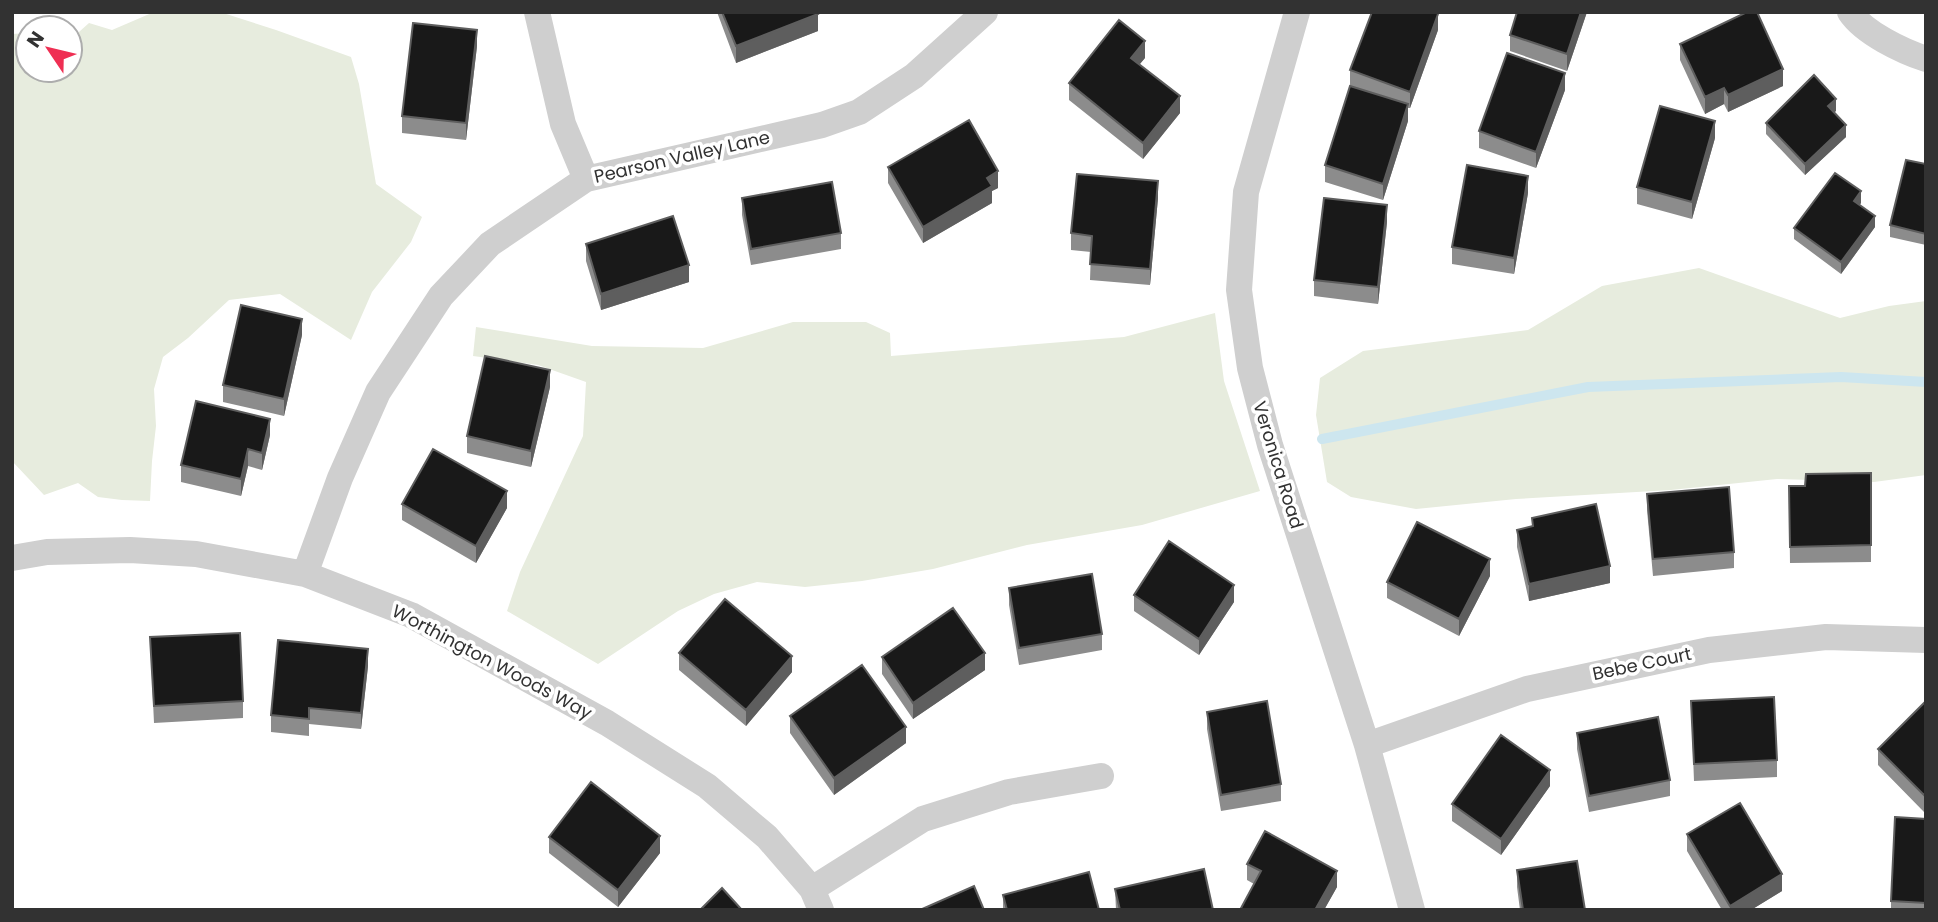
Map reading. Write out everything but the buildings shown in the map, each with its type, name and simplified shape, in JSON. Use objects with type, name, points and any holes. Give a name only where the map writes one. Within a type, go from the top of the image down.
[{"type":"street","points":[[537,12],[563,124],[586,178]]},
{"type":"street","name":"Pearson Valley Lane","points":[[305,574],[340,478],[379,392],[441,296],[490,244],[586,178],[822,125],[859,112],[914,76],[985,12]]},
{"type":"street","name":"Veronica Road","points":[[1297,12],[1246,192],[1239,290],[1250,368],[1270,445],[1367,745],[1412,910]]},
{"type":"street","points":[[1850,12],[1856,22],[1903,51],[1926,59]]},
{"type":"street","name":"Worthington Woods Way","points":[[12,558],[47,552],[130,550],[195,554],[305,574],[411,615],[607,723],[707,786],[767,837],[816,899]]},
{"type":"street","name":"Bebe Court","points":[[1367,745],[1527,689],[1710,650],[1822,637],[1926,640]]},
{"type":"street","points":[[816,899],[923,819],[1009,792],[1101,776]]},
{"type":"shaded area","points":[[154,12],[220,12],[351,57],[359,84],[376,184],[422,217],[411,242],[372,292],[351,340],[280,294],[229,300],[163,357],[154,389],[156,426],[150,501],[98,497],[78,483],[44,495],[12,461],[12,34],[14,84],[84,84],[84,27],[89,23],[112,30]]},
{"type":"shaded area","points":[[1699,268],[1840,318],[1889,306],[1926,301],[1926,475],[1874,482],[1777,479],[1671,490],[1516,499],[1416,509],[1351,497],[1327,482],[1316,415],[1320,378],[1363,351],[1528,330],[1602,286]]},
{"type":"shaded area","points":[[1215,313],[1224,381],[1260,491],[1142,525],[1027,545],[933,569],[805,587],[757,582],[714,594],[678,611],[598,664],[507,611],[520,572],[583,436],[586,382],[538,365],[473,356],[476,327],[592,346],[703,348],[793,322],[866,322],[890,333],[891,356],[1124,337]]},
{"type":"waterway","points":[[1322,439],[1588,387],[1841,377],[1926,382]]}]
